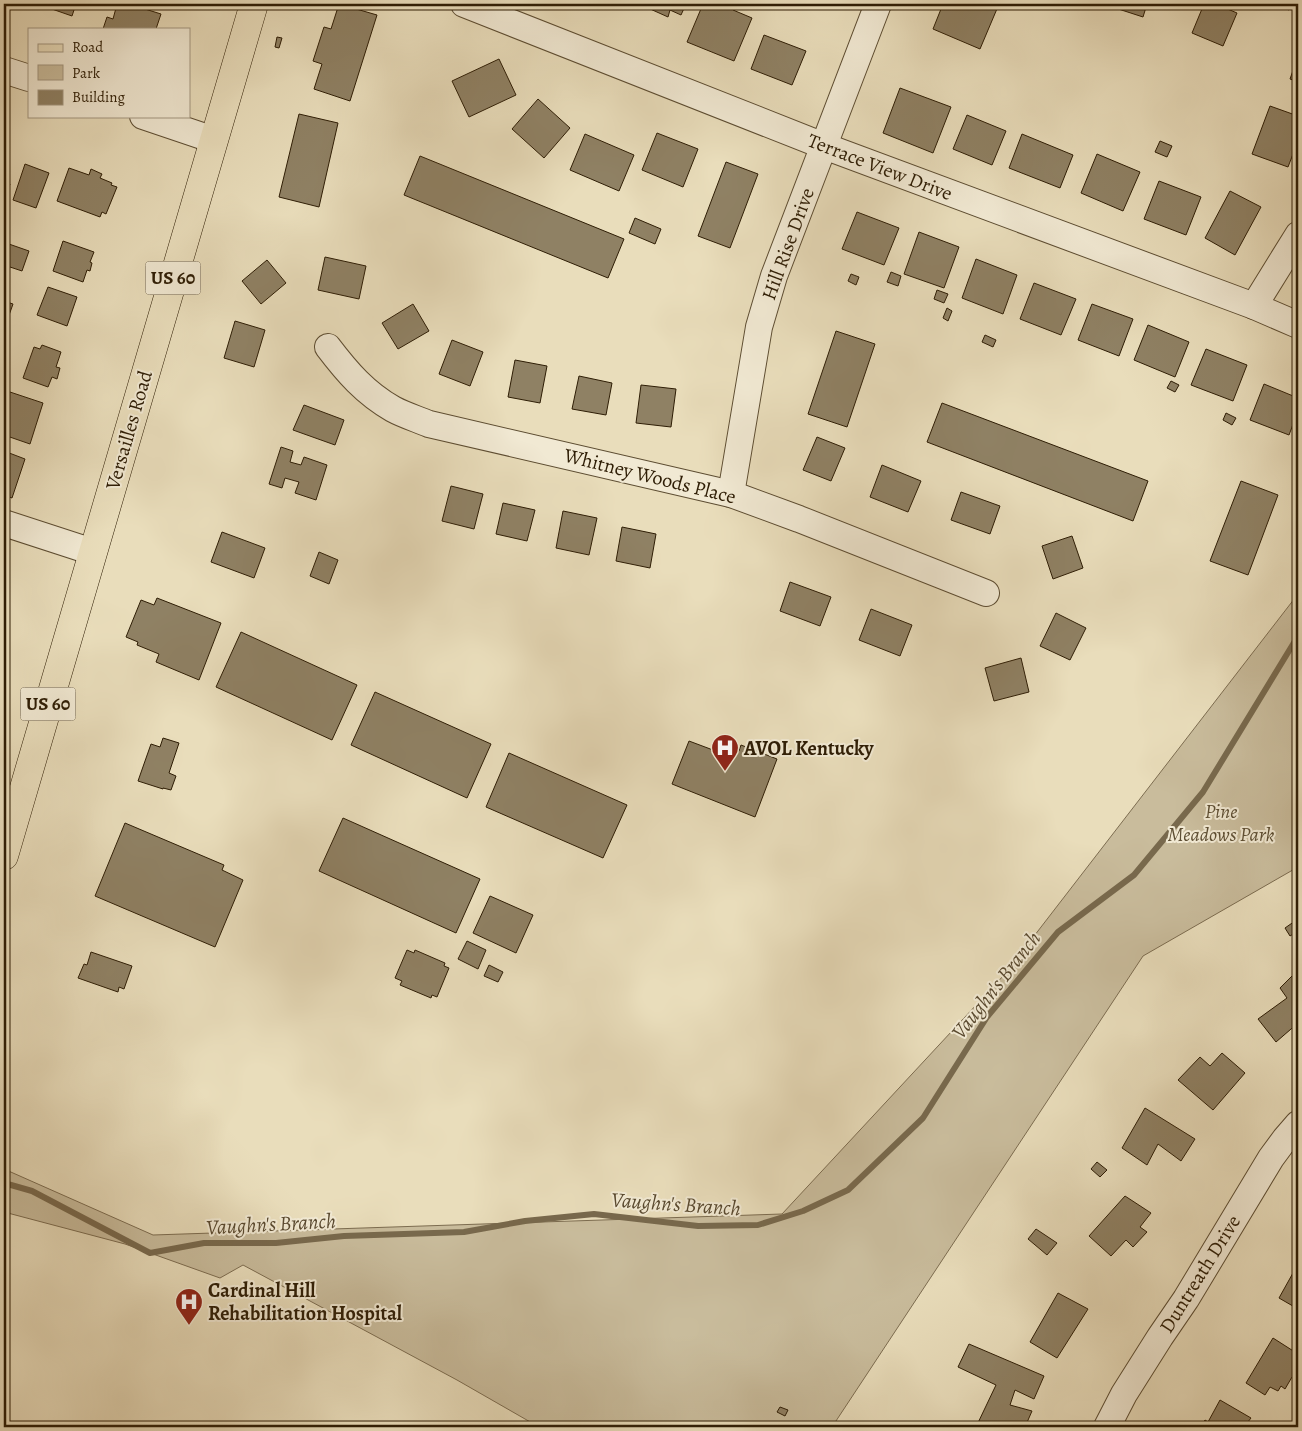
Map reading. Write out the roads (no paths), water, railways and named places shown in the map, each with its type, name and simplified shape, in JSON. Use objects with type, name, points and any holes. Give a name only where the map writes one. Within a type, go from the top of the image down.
[{"type":"main road","name":"Versailles Road","points":[[4,856],[254,4]]},
{"type":"street","name":"Terrace View Drive","points":[[464,4],[824,146],[1254,306],[1298,325]]},
{"type":"street","name":"Hill Rise Drive","points":[[731,494],[759,327],[774,276],[878,4]]},
{"type":"street","points":[[4,70],[28,78]]},
{"type":"street","points":[[149,118],[214,140]]},
{"type":"street","points":[[1254,306],[1298,235]]},
{"type":"street","name":"Whitney Woods Place","points":[[328,347],[347,371],[368,392],[394,410],[429,424],[731,494],[986,593]]},
{"type":"street","points":[[4,523],[93,552]]},
{"type":"street","name":"Duntreath Drive","points":[[1107,1427],[1124,1394],[1186,1299],[1270,1158],[1298,1124]]},
{"type":"waterway","name":"Vaughn's Branch","points":[[4,1183],[32,1191],[150,1253],[204,1243],[276,1243],[344,1236],[464,1232],[525,1221],[594,1214],[698,1226],[758,1225],[803,1211],[848,1190],[923,1118],[987,1017],[1058,932],[1134,875],[1203,792],[1298,636]]},
{"type":"place","name":"AVOL Kentucky","points":[[725,772]]},
{"type":"place","name":"Cardinal Hill Rehabilitation Hospital","points":[[189,1326]]},
{"type":"park label","name":"Pine Meadows Park","points":[[1221,822]]}]
